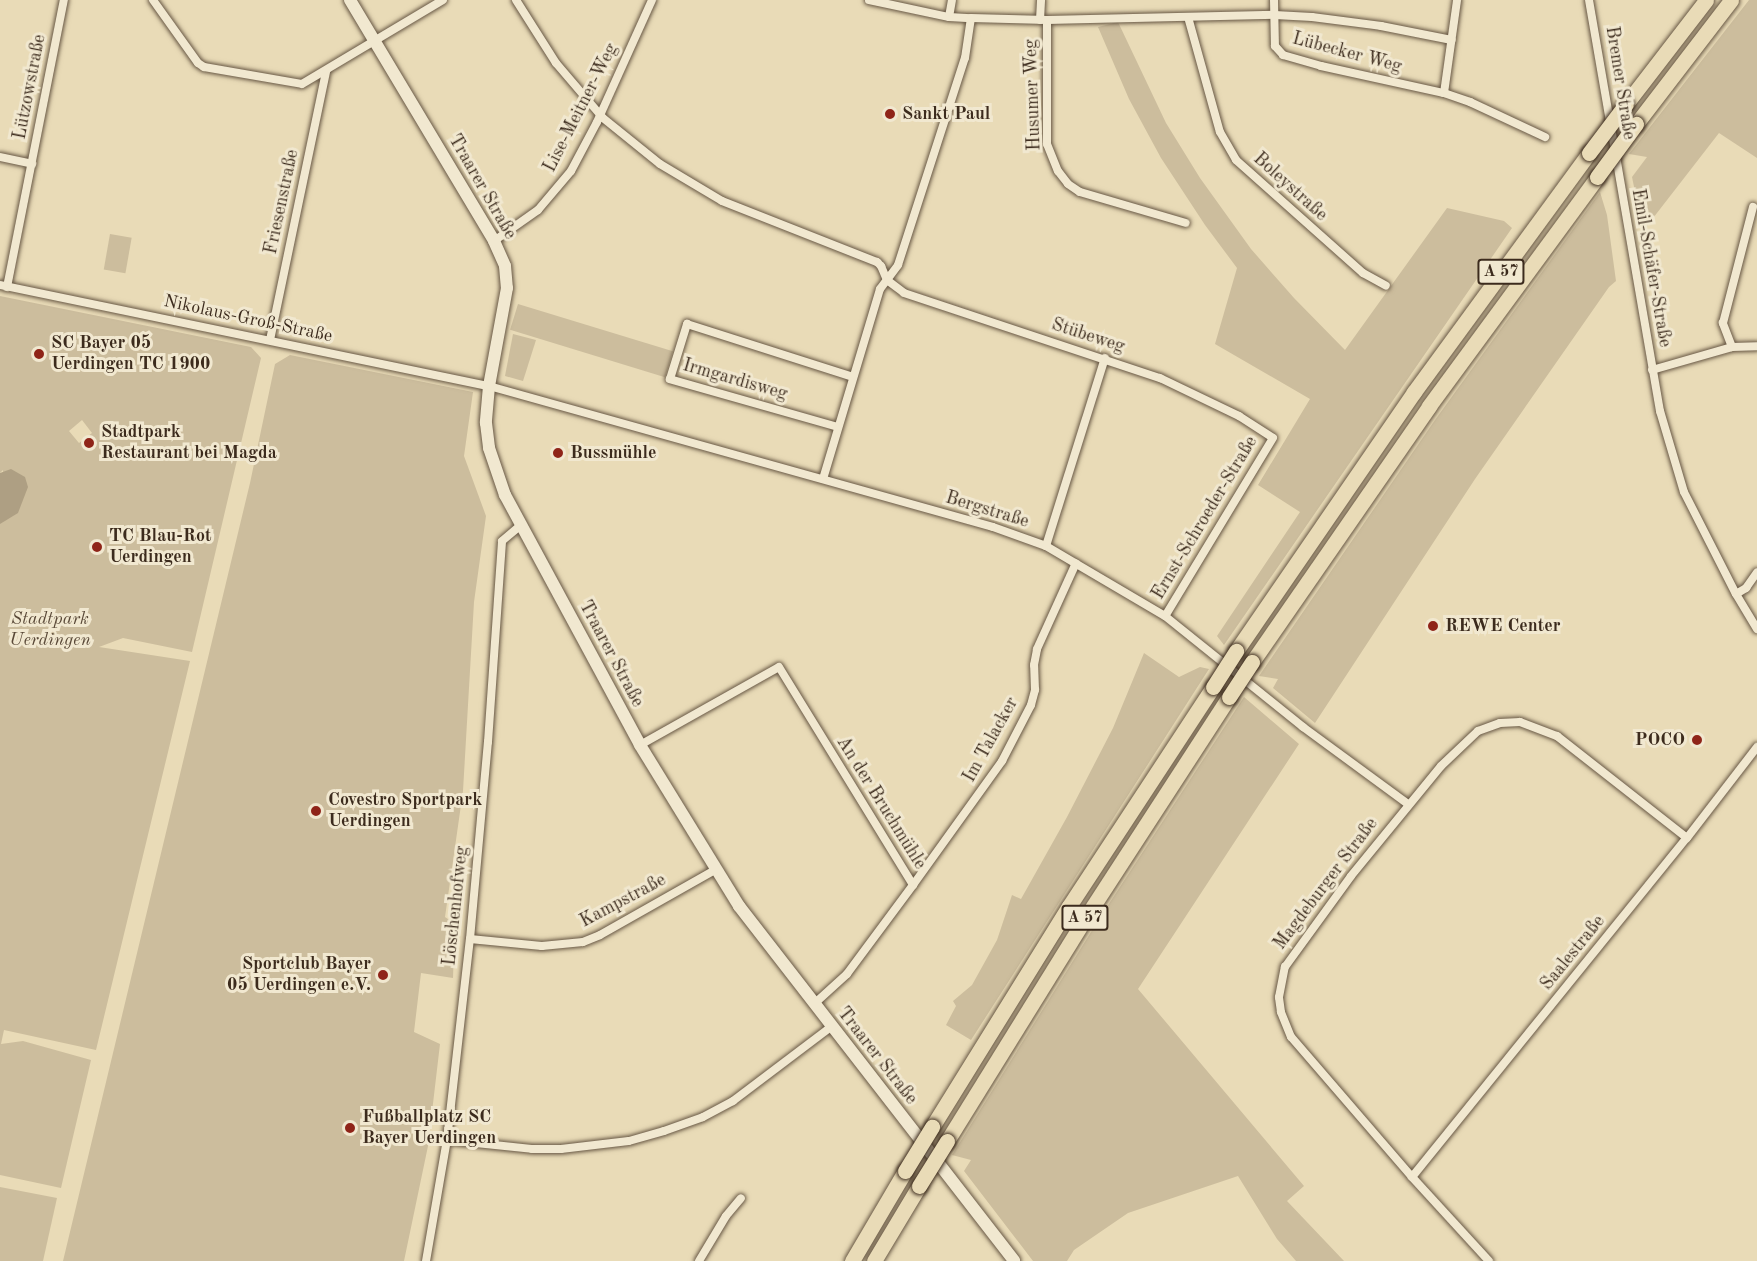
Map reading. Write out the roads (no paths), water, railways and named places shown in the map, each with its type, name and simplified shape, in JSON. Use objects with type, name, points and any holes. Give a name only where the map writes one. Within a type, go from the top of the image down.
[{"type":"highway","name":"A 57","points":[[852,1261],[1069,906],[1236,651],[1414,392],[1589,153],[1706,0]]},
{"type":"highway","name":"A 57","points":[[874,1261],[1084,920],[1252,662],[1429,406],[1636,124],[1731,0]]},
{"type":"street","name":"Lützowstraße","points":[[4,286],[32,164],[64,0]]},
{"type":"street","points":[[153,0],[198,63],[204,67],[302,84],[443,0]]},
{"type":"street","name":"Traarer Straße","points":[[350,0],[494,241],[505,266],[507,288],[489,386],[486,423],[489,448],[505,495],[640,745],[715,870],[750,922],[1014,1261]]},
{"type":"street","name":"Stübeweg","points":[[516,0],[556,63],[600,114],[660,164],[722,201],[877,262],[887,280],[904,293],[1160,378],[1207,400],[1274,438]]},
{"type":"street","name":"Lise-Meitner-Weg","points":[[494,241],[538,210],[561,185],[600,114],[652,0]]},
{"type":"street","name":"Lübecker Weg","points":[[869,0],[949,17],[971,18],[1044,20],[1275,15],[1345,21],[1452,40]]},
{"type":"street","points":[[949,17],[952,0]]},
{"type":"street","points":[[1041,0],[1044,20]]},
{"type":"street","points":[[1274,0],[1275,15]]},
{"type":"street","points":[[1444,93],[1457,0]]},
{"type":"street","name":"Bremer Straße","points":[[1589,0],[1617,172]]},
{"type":"street","name":"Lübecker Weg","points":[[1275,15],[1275,46],[1283,55],[1444,93],[1545,137]]},
{"type":"street","name":"Boleystraße","points":[[1188,16],[1220,132],[1236,160],[1363,273],[1386,286]]},
{"type":"street","points":[[823,479],[880,289],[898,265],[964,58],[971,18]]},
{"type":"street","name":"Husumer Weg","points":[[1044,20],[1047,144],[1050,157],[1058,171],[1068,184],[1080,192],[1186,223]]},
{"type":"street","name":"Friesenstraße","points":[[270,340],[326,71]]},
{"type":"street","points":[[0,157],[32,164]]},
{"type":"street","name":"Emil-Schäfer-Straße","points":[[1617,172],[1660,411],[1684,492],[1736,594],[1757,628]]},
{"type":"street","points":[[1732,347],[1723,323],[1753,207]]},
{"type":"street","name":"Nikolaus-Groß-Straße","points":[[4,286],[489,386]]},
{"type":"street","name":"Irmgardisweg","points":[[838,427],[670,380],[687,324],[853,377]]},
{"type":"street","name":"Emil-Schäfer-Straße","points":[[1653,370],[1732,347],[1757,346]]},
{"type":"street","points":[[1046,546],[1105,358]]},
{"type":"street","name":"Bergstraße","points":[[489,386],[993,527],[1046,546],[1165,616],[1303,728],[1408,804]]},
{"type":"street","name":"Ernst-Schroeder-Straße","points":[[1165,616],[1274,438]]},
{"type":"street","name":"Löschenhofweg","points":[[426,1261],[447,1140],[470,939],[488,742],[502,541],[521,525]]},
{"type":"street","name":"Im Talacker","points":[[912,885],[1002,761],[1031,705],[1035,690],[1034,665],[1037,649],[1076,563]]},
{"type":"street","points":[[1736,594],[1746,588],[1757,572]]},
{"type":"street","name":"An der Bruchmühle","points":[[640,745],[779,667],[912,885],[847,974],[814,1004]]},
{"type":"street","name":"Magdeburger Straße","points":[[1489,1261],[1412,1177],[1291,1037],[1281,1012],[1279,997],[1285,967],[1292,954],[1408,804],[1460,746],[1478,731],[1500,723],[1520,722],[1557,736],[1687,838]]},
{"type":"street","name":"Saalestraße","points":[[1412,1177],[1687,838],[1757,747]]},
{"type":"street","name":"Kampstraße","points":[[470,939],[542,946],[583,942],[600,935],[715,870]]},
{"type":"street","points":[[447,1140],[532,1149],[561,1149],[630,1141],[664,1131],[733,1101],[831,1027]]},
{"type":"street","points":[[699,1261],[726,1216],[741,1198]]},
{"type":"place","name":"Sankt Paul","points":[[890,114]]},
{"type":"place","name":"SC Bayer 05 Uerdingen TC 1900","points":[[39,354]]},
{"type":"place","name":"Stadtpark Restaurant bei Magda","points":[[89,443]]},
{"type":"place","name":"Bussmühle","points":[[558,453]]},
{"type":"place","name":"TC Blau-Rot Uerdingen","points":[[97,547]]},
{"type":"place","name":"REWE Center","points":[[1433,626]]},
{"type":"place","name":"POCO","points":[[1697,740]]},
{"type":"place","name":"Covestro Sportpark Uerdingen","points":[[316,811]]},
{"type":"place","name":"Sportclub Bayer 05 Uerdingen e.V.","points":[[383,975]]},
{"type":"place","name":"Fußballplatz SC Bayer Uerdingen","points":[[350,1128]]},
{"type":"park label","name":"Stadtpark Uerdingen","points":[[50,630]]}]
